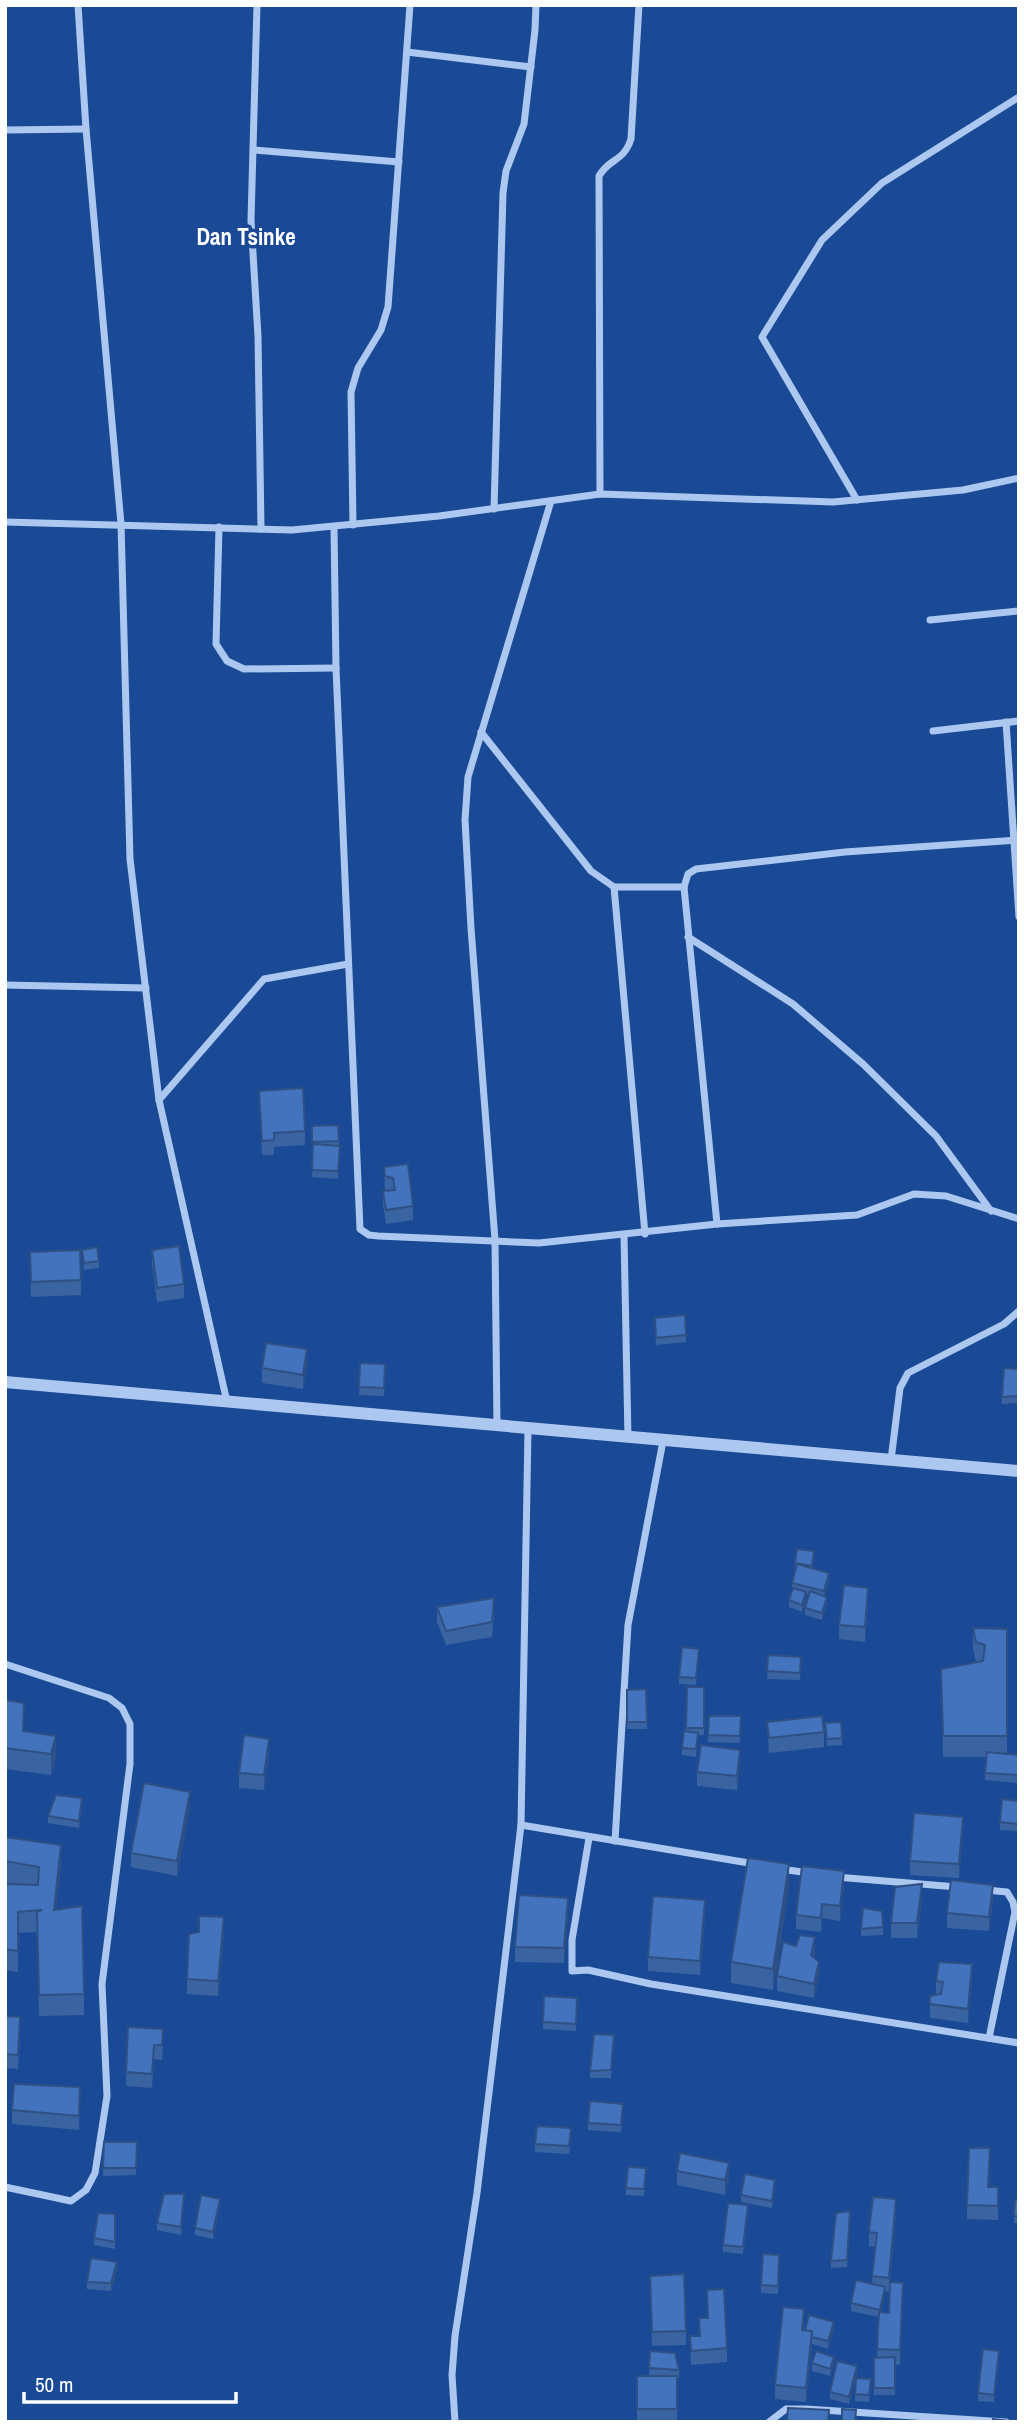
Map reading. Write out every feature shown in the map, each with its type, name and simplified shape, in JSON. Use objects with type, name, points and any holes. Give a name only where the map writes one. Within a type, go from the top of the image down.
[{"type":"street","points":[[78,5],[86,129],[121,524],[130,859],[159,1100],[227,1402]]},
{"type":"street","points":[[257,5],[251,220],[258,336],[261,529]]},
{"type":"street","points":[[353,525],[351,392],[358,368],[381,330],[388,307],[410,5]]},
{"type":"street","points":[[494,509],[503,193],[506,171],[517,149],[524,124],[536,5]]},
{"type":"street","points":[[600,494],[598,176],[608,163],[622,157],[631,139],[639,5]]},
{"type":"street","points":[[407,52],[531,66]]},
{"type":"street","points":[[858,500],[762,337],[822,240],[882,183],[1019,97]]},
{"type":"street","points":[[5,130],[86,129]]},
{"type":"street","points":[[254,150],[399,162]]},
{"type":"street","points":[[5,522],[292,530],[494,509],[600,494],[833,502],[963,490],[1019,478]]},
{"type":"street","points":[[497,1427],[495,1240],[465,820],[468,777],[551,501]]},
{"type":"street","points":[[219,527],[216,644],[227,661],[243,669],[336,668]]},
{"type":"street","points":[[334,527],[336,668],[360,1229],[378,1236],[540,1243],[645,1234],[717,1224],[857,1215],[914,1194],[946,1196],[1019,1219]]},
{"type":"street","points":[[930,620],[1019,611]]},
{"type":"street","points":[[933,731],[1019,721]]},
{"type":"street","points":[[1006,722],[1016,840],[1019,917]]},
{"type":"street","points":[[481,732],[591,871],[614,887],[684,887]]},
{"type":"street","points":[[717,1224],[688,937],[684,887],[688,874],[696,869],[845,852],[1016,840]]},
{"type":"street","points":[[614,887],[645,1234]]},
{"type":"street","points":[[688,937],[793,1004],[863,1064],[936,1136],[991,1212]]},
{"type":"street","points":[[159,1100],[264,979],[348,964]]},
{"type":"street","points":[[5,985],[146,988]]},
{"type":"street","points":[[624,1235],[628,1438]]},
{"type":"street","points":[[891,1460],[900,1388],[908,1373],[1004,1324],[1019,1311]]},
{"type":"street","points":[[5,1382],[1019,1471]]},
{"type":"street","points":[[454,2422],[452,2375],[455,2336],[477,2193],[521,1825],[528,1430]]},
{"type":"street","points":[[615,1841],[628,1625],[663,1441]]},
{"type":"street","points":[[5,1664],[110,1698],[122,1708],[130,1724],[130,1764],[102,1984],[107,2096],[95,2173],[86,2190],[71,2201],[6,2187],[5,2197]]},
{"type":"street","points":[[521,1825],[759,1865]]},
{"type":"street","points":[[589,1838],[572,1940],[572,1970],[588,1970],[650,1984],[1019,2043]]},
{"type":"street","points":[[773,1867],[825,1876],[969,1888]]},
{"type":"street","points":[[982,1889],[1007,1892],[1015,1912],[989,2038]]},
{"type":"street","points":[[768,2422],[786,2409],[806,2409],[1006,2422]]},
{"type":"building","points":[[303,1088],[305,1131],[274,1133],[274,1140],[262,1141],[259,1091]]},
{"type":"building","points":[[338,1125],[339,1141],[312,1142],[312,1126]]},
{"type":"building","points":[[313,1144],[340,1146],[338,1171],[312,1170]]},
{"type":"building","points":[[408,1164],[413,1206],[386,1210],[383,1191],[395,1190],[393,1178],[385,1176],[384,1167]]},
{"type":"building","points":[[179,1246],[184,1284],[157,1288],[152,1250]]},
{"type":"building","points":[[97,1247],[99,1261],[84,1263],[82,1250]]},
{"type":"building","points":[[80,1250],[81,1280],[31,1282],[30,1252]]},
{"type":"building","points":[[685,1315],[686,1335],[656,1338],[655,1318]]},
{"type":"building","points":[[266,1343],[307,1349],[303,1375],[262,1368]]},
{"type":"building","points":[[360,1363],[385,1364],[384,1388],[359,1387]]},
{"type":"building","points":[[1004,1368],[1019,1369],[1019,1396],[1002,1397]]},
{"type":"building","points":[[797,1549],[814,1551],[812,1566],[795,1563]]},
{"type":"building","points":[[797,1564],[829,1573],[824,1591],[792,1583]]},
{"type":"building","points":[[844,1585],[868,1588],[865,1627],[839,1625]]},
{"type":"building","points":[[793,1588],[806,1592],[802,1605],[789,1600]]},
{"type":"building","points":[[810,1591],[827,1597],[822,1613],[805,1608]]},
{"type":"building","points":[[494,1598],[492,1622],[446,1631],[437,1607]]},
{"type":"building","points":[[973,1628],[1007,1629],[1007,1736],[943,1736],[941,1669],[983,1661],[985,1645],[976,1642]]},
{"type":"building","points":[[682,1647],[699,1649],[696,1678],[679,1677]]},
{"type":"building","points":[[768,1655],[801,1657],[800,1673],[767,1671]]},
{"type":"building","points":[[687,1687],[704,1687],[704,1728],[686,1728]]},
{"type":"building","points":[[646,1689],[647,1722],[627,1722],[627,1690]]},
{"type":"building","points":[[5,1700],[24,1703],[23,1731],[56,1736],[51,1754],[5,1748]]},
{"type":"building","points":[[709,1716],[741,1716],[740,1736],[708,1735]]},
{"type":"building","points":[[822,1716],[824,1732],[769,1738],[767,1722]]},
{"type":"building","points":[[841,1722],[842,1738],[827,1739],[825,1723]]},
{"type":"building","points":[[684,1731],[698,1733],[696,1749],[682,1748]]},
{"type":"building","points":[[244,1735],[269,1739],[264,1775],[239,1773]]},
{"type":"building","points":[[701,1745],[740,1750],[737,1776],[697,1772]]},
{"type":"building","points":[[987,1752],[1019,1755],[1019,1775],[985,1773]]},
{"type":"building","points":[[144,1783],[190,1792],[177,1861],[131,1853]]},
{"type":"building","points":[[56,1795],[82,1798],[79,1821],[48,1816]]},
{"type":"building","points":[[1002,1799],[1019,1801],[1019,1824],[1000,1822]]},
{"type":"building","points":[[914,1813],[963,1817],[959,1864],[910,1861]]},
{"type":"building","points":[[5,1837],[61,1845],[54,1910],[82,1906],[84,1994],[39,1995],[37,1912],[42,1910],[18,1912],[18,1951],[5,1949],[5,1884],[38,1885],[39,1867],[5,1861]]},
{"type":"building","points":[[748,1858],[789,1864],[773,1969],[731,1962]]},
{"type":"building","points":[[802,1866],[844,1871],[840,1906],[822,1904],[821,1918],[796,1915]]},
{"type":"building","points":[[951,1880],[993,1885],[989,1917],[947,1913]]},
{"type":"building","points":[[922,1884],[917,1923],[891,1923],[895,1887]]},
{"type":"building","points":[[519,1895],[568,1898],[564,1948],[515,1947]]},
{"type":"building","points":[[653,1896],[705,1900],[700,1961],[648,1957]]},
{"type":"building","points":[[863,1908],[882,1911],[883,1927],[861,1929]]},
{"type":"building","points":[[199,1916],[224,1917],[218,1981],[187,1979],[189,1934],[199,1932]]},
{"type":"building","points":[[800,1935],[815,1937],[811,1955],[819,1962],[814,1984],[777,1976],[783,1942],[796,1946]]},
{"type":"building","points":[[939,1962],[972,1964],[968,2009],[930,2004],[930,1996],[941,1994],[943,1982],[936,1981]]},
{"type":"building","points":[[544,1996],[577,1998],[576,2024],[543,2022]]},
{"type":"building","points":[[5,2016],[20,2017],[18,2055],[5,2054]]},
{"type":"building","points":[[128,2027],[163,2029],[162,2045],[154,2045],[152,2074],[126,2072]]},
{"type":"building","points":[[594,2034],[614,2035],[611,2070],[590,2071]]},
{"type":"building","points":[[14,2084],[80,2087],[79,2116],[12,2110]]},
{"type":"building","points":[[590,2101],[623,2104],[621,2125],[588,2123]]},
{"type":"building","points":[[537,2126],[571,2128],[569,2146],[535,2144]]},
{"type":"building","points":[[104,2142],[137,2142],[136,2168],[103,2168]]},
{"type":"building","points":[[969,2148],[990,2148],[988,2187],[998,2187],[998,2206],[967,2205]]},
{"type":"building","points":[[680,2153],[729,2163],[725,2180],[677,2171]]},
{"type":"building","points":[[628,2167],[646,2168],[644,2189],[626,2188]]},
{"type":"building","points":[[745,2174],[775,2180],[772,2201],[741,2195]]},
{"type":"building","points":[[164,2194],[184,2194],[181,2227],[157,2223]]},
{"type":"building","points":[[201,2195],[220,2199],[213,2232],[195,2228]]},
{"type":"building","points":[[873,2197],[896,2199],[889,2278],[872,2276],[877,2233],[869,2232]]},
{"type":"building","points":[[1015,2200],[1019,2200],[1019,2216],[1014,2216]]},
{"type":"building","points":[[728,2203],[748,2205],[743,2247],[723,2245]]},
{"type":"building","points":[[850,2211],[847,2260],[831,2261],[836,2213]]},
{"type":"building","points":[[98,2213],[115,2214],[115,2242],[94,2238]]},
{"type":"building","points":[[763,2254],[779,2255],[778,2286],[761,2285]]},
{"type":"building","points":[[91,2258],[117,2262],[111,2283],[87,2282]]},
{"type":"building","points":[[684,2274],[686,2331],[652,2332],[650,2276]]},
{"type":"building","points":[[856,2280],[885,2287],[880,2310],[851,2303]]},
{"type":"building","points":[[890,2282],[903,2283],[900,2350],[877,2349],[879,2312],[889,2313]]},
{"type":"building","points":[[724,2289],[727,2348],[691,2351],[690,2336],[700,2336],[699,2318],[708,2318],[707,2290]]},
{"type":"building","points":[[783,2307],[804,2309],[802,2330],[812,2331],[806,2388],[775,2385]]},
{"type":"building","points":[[809,2315],[834,2322],[828,2341],[812,2337],[812,2331],[805,2330]]},
{"type":"building","points":[[983,2349],[999,2351],[994,2395],[978,2393]]},
{"type":"building","points":[[650,2351],[675,2353],[679,2370],[649,2368]]},
{"type":"building","points":[[816,2351],[834,2357],[830,2369],[812,2363]]},
{"type":"building","points":[[895,2357],[895,2388],[874,2388],[874,2358]]},
{"type":"building","points":[[837,2361],[857,2366],[849,2397],[830,2392]]},
{"type":"building","points":[[637,2376],[677,2376],[677,2409],[637,2409]]},
{"type":"building","points":[[856,2378],[871,2379],[869,2395],[855,2394]]},
{"type":"building","points":[[788,2408],[829,2410],[828,2422],[787,2422]]},
{"type":"building","points":[[842,2409],[856,2410],[855,2422],[842,2422]]},
{"type":"building","points":[[993,2419],[1018,2422],[993,2422]]},
{"type":"district","name":"Dan Tsinke","points":[[246,236]]}]
